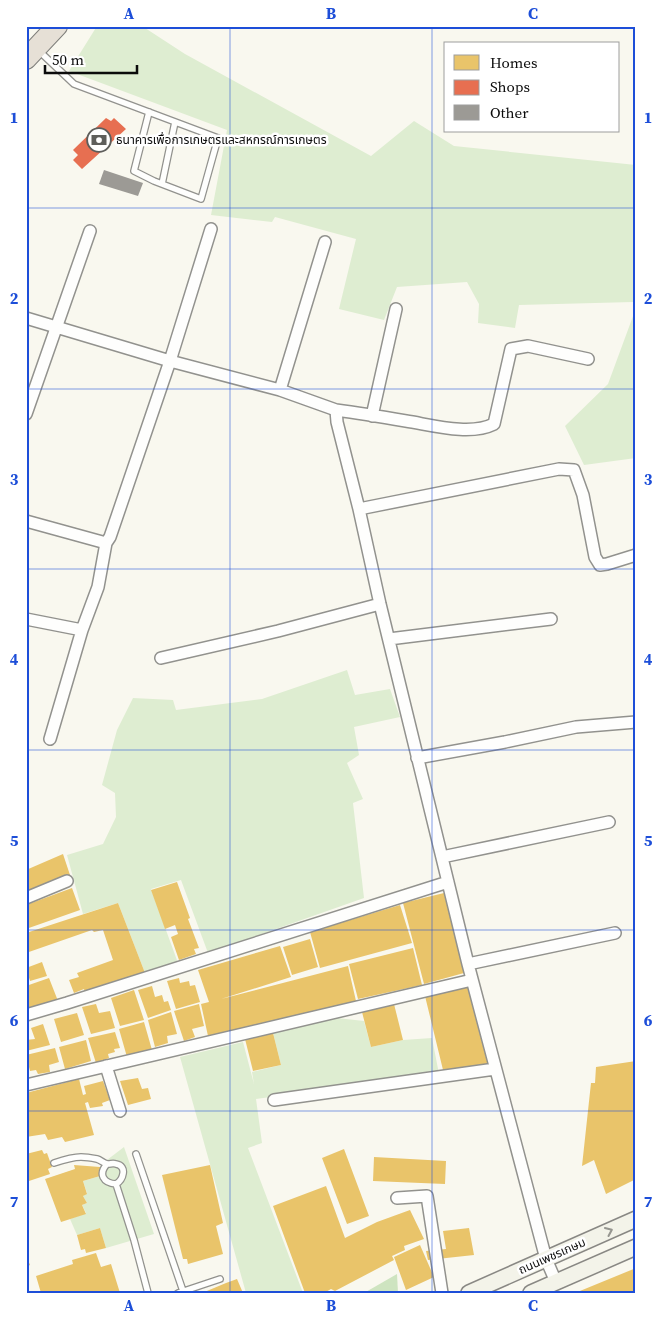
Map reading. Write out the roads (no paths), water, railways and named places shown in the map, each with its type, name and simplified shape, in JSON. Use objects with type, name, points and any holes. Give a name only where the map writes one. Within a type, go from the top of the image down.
[{"type":"highway","points":[[31,54],[57,26]]},
{"type":"main road","name":"ถนนเพชรเกษม","points":[[468,1293],[636,1219]]},
{"type":"main road","name":"ถนนเพชรเกษม","points":[[531,1293],[636,1247]]},
{"type":"street","points":[[50,739],[82,630],[98,587],[106,543],[110,537],[170,361],[211,229]]},
{"type":"street","points":[[26,414],[90,231]]},
{"type":"street","points":[[280,390],[325,242]]},
{"type":"street","points":[[372,416],[396,308]]},
{"type":"street","points":[[26,318],[170,361],[280,390],[336,410],[466,430],[488,428],[494,424],[511,350],[528,346],[588,358]]},
{"type":"street","points":[[336,410],[337,422],[360,510],[380,604],[472,980],[546,1259],[556,1282]]},
{"type":"street","points":[[360,510],[559,469],[574,470],[583,495],[595,557],[600,565],[636,555]]},
{"type":"street","points":[[26,521],[106,543]]},
{"type":"street","points":[[161,658],[278,631],[380,604]]},
{"type":"street","points":[[26,619],[82,630]]},
{"type":"street","points":[[389,639],[550,619]]},
{"type":"street","points":[[417,758],[576,727],[636,722]]},
{"type":"street","points":[[442,857],[609,822]]},
{"type":"street","points":[[26,898],[67,881]]},
{"type":"street","points":[[26,1015],[448,882]]},
{"type":"street","points":[[468,964],[615,934]]},
{"type":"street","points":[[26,1085],[472,980]]},
{"type":"street","points":[[106,1066],[120,1110]]},
{"type":"street","points":[[274,1100],[495,1069]]},
{"type":"street","points":[[397,1198],[427,1196],[442,1293]]},
{"type":"lane","points":[[31,54],[74,84],[149,112],[218,138],[201,199],[134,172],[149,112]]},
{"type":"lane","points":[[162,184],[175,122]]},
{"type":"lane","points":[[136,1154],[180,1292],[220,1279]]},
{"type":"lane","points":[[54,1163],[82,1157],[107,1164],[118,1164],[122,1167],[123,1171],[122,1179],[116,1184],[110,1184],[102,1176],[103,1169],[107,1164]]},
{"type":"lane","points":[[116,1184],[148,1293]]},
{"type":"place","name":"ธนาคารเพื่อการเกษตรและสหกรณ์การเกษตร","points":[[99,140]]}]
